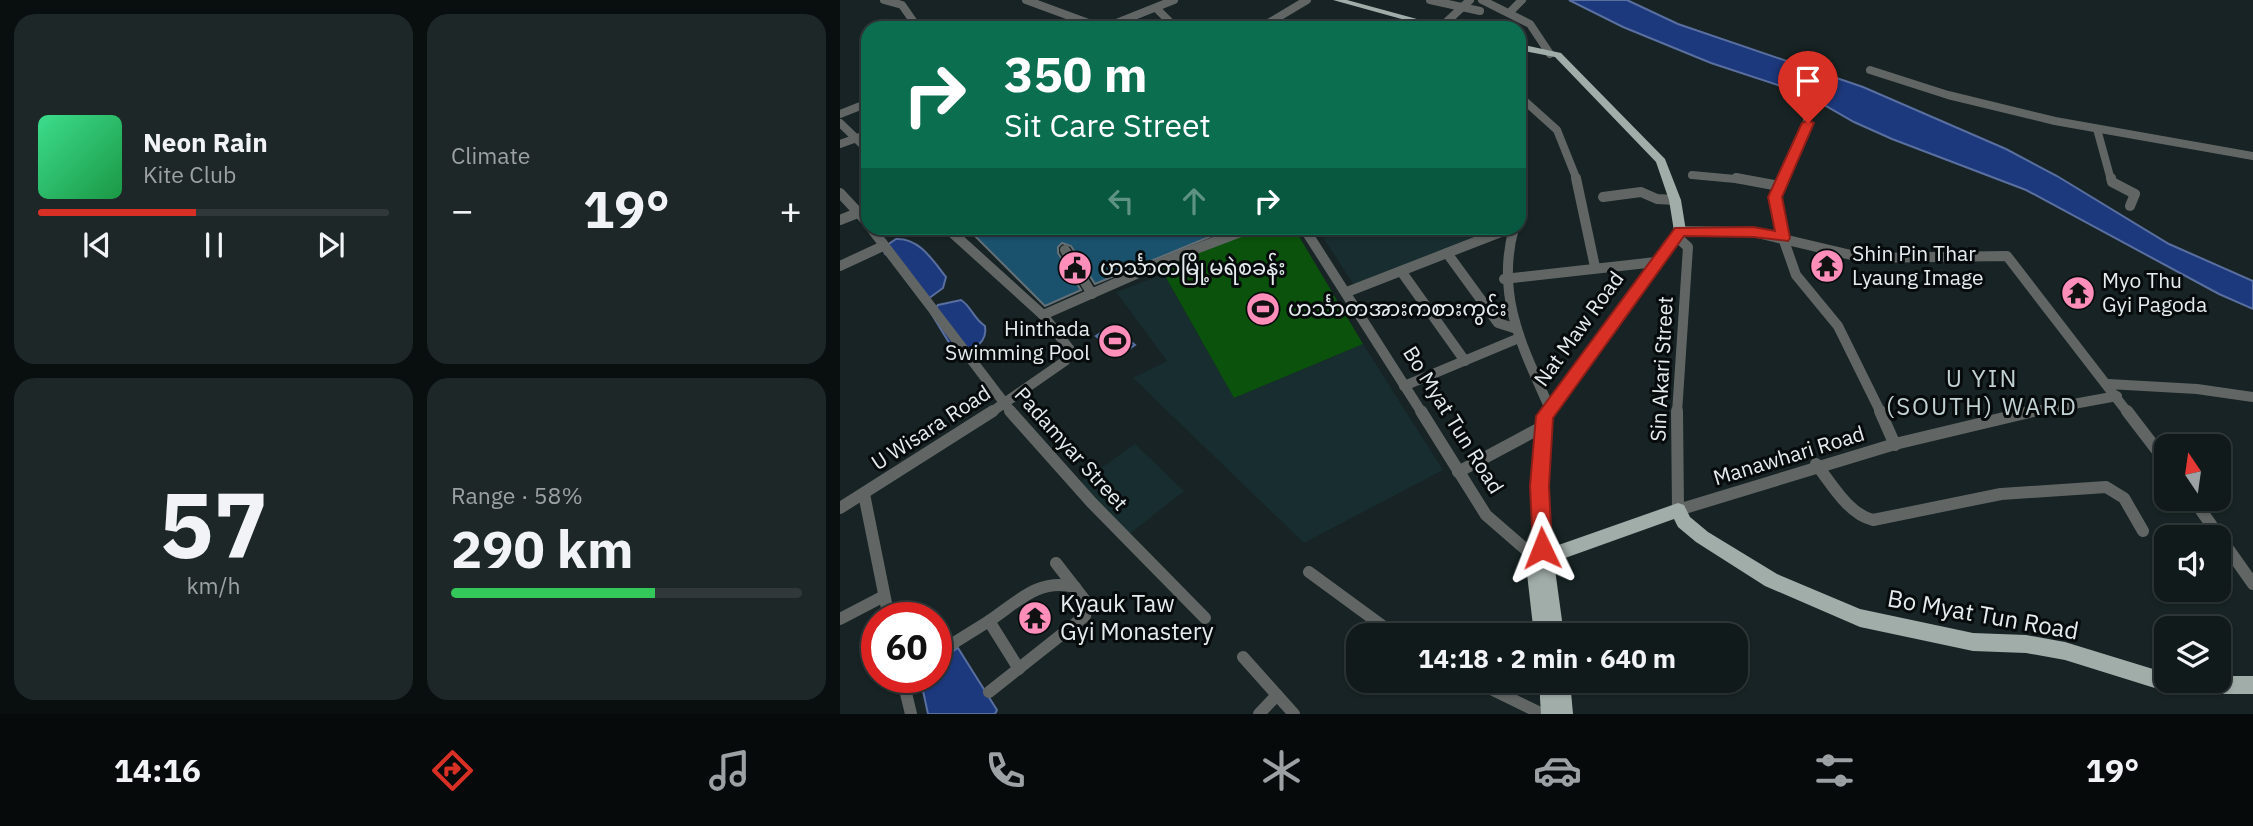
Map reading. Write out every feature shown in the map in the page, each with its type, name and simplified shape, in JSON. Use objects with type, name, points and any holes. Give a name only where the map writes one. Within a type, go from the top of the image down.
[{"type":"main road","points":[[1337,0],[1419,21]]},
{"type":"main road","points":[[1526,49],[1558,55],[1661,161],[1675,200],[1678,234]]},
{"type":"main road","name":"Nat Maw Road","points":[[1543,623],[1539,486],[1544,416],[1678,234]]},
{"type":"main road","points":[[1542,558],[1681,516]]},
{"type":"main road","name":"Bo Myat Tun Road","points":[[1681,516],[1702,537],[1771,580],[1860,618],[1973,642],[2026,643],[2065,651],[2174,685],[2253,685]]},
{"type":"main road","name":"Nat Maw Road","points":[[1542,558],[1553,623]]},
{"type":"main road","points":[[1549,693],[1551,714]]},
{"type":"main road","points":[[1562,693],[1563,714]]},
{"type":"street","points":[[884,0],[906,3],[915,21]]},
{"type":"street","points":[[1026,0],[1084,21]]},
{"type":"street","points":[[1123,21],[1174,0]]},
{"type":"street","points":[[1272,21],[1307,0]]},
{"type":"street","points":[[1430,0],[1480,11]]},
{"type":"street","points":[[1449,21],[1470,0]]},
{"type":"street","points":[[1482,0],[1530,23],[1550,54]]},
{"type":"street","points":[[1510,12],[1522,0]]},
{"type":"street","points":[[1157,9],[1169,21]]},
{"type":"street","points":[[1870,70],[1984,105],[2097,129],[2253,156]]},
{"type":"street","points":[[1526,102],[1558,130],[1577,180],[1595,267]]},
{"type":"street","points":[[840,114],[861,106]]},
{"type":"street","points":[[1808,106],[1806,133],[1775,197],[1783,238],[1796,275],[1838,326],[1865,377],[1895,445]]},
{"type":"street","points":[[840,123],[861,144]]},
{"type":"street","points":[[2097,129],[2112,182],[2135,194],[2130,206]]},
{"type":"street","points":[[840,144],[861,136]]},
{"type":"street","points":[[1692,175],[1730,177],[1779,186]]},
{"type":"street","points":[[1603,197],[1641,192],[1657,199],[1675,200]]},
{"type":"street","points":[[840,193],[860,212],[840,220]]},
{"type":"street","points":[[1678,234],[1753,232],[1864,258],[2007,256],[2154,445]]},
{"type":"street","name":"Sin Akari Street","points":[[1678,234],[1688,247],[1677,395],[1681,516]]},
{"type":"street","name":"Padamyar Street","points":[[876,235],[1004,404],[1092,503],[1205,618]]},
{"type":"street","points":[[954,235],[1043,315],[1175,257],[1233,235]]},
{"type":"street","name":"Bo Myat Tun Road","points":[[1309,235],[1486,515],[1542,558]]},
{"type":"street","points":[[1347,292],[1495,235]]},
{"type":"street","points":[[1511,235],[1504,279],[1518,334],[1549,409]]},
{"type":"street","points":[[840,266],[884,246]]},
{"type":"street","points":[[1065,250],[1092,294]]},
{"type":"street","points":[[1447,253],[1498,323],[1518,334]]},
{"type":"street","points":[[1504,279],[1656,262]]},
{"type":"street","points":[[1401,271],[1465,361]]},
{"type":"street","name":"U Wisara Road","points":[[840,508],[1004,404],[1065,361],[1071,351],[1043,315]]},
{"type":"street","points":[[1404,386],[1465,361],[1518,334]]},
{"type":"street","points":[[2108,384],[2197,389],[2253,397]]},
{"type":"street","name":"Manawhari Road","points":[[1681,516],[1816,464],[1992,419],[2117,396]]},
{"type":"street","points":[[1458,472],[1542,427]]},
{"type":"street","points":[[1816,464],[1861,517],[1873,520],[2001,494],[2106,487],[2115,489],[2121,495],[2143,531]]},
{"type":"street","points":[[864,494],[885,602]]},
{"type":"street","points":[[2201,511],[2253,584]]},
{"type":"street","points":[[989,692],[1085,616],[1087,603],[1056,563]]},
{"type":"street","points":[[1309,572],[1379,623]]},
{"type":"street","points":[[952,644],[1043,585],[1058,583],[1075,587]]},
{"type":"street","points":[[840,619],[884,596]]},
{"type":"street","points":[[989,621],[1019,669]]},
{"type":"street","points":[[1243,657],[1294,714]]},
{"type":"street","points":[[906,693],[911,714]]},
{"type":"street","points":[[1499,693],[1542,714]]},
{"type":"street","points":[[1259,714],[1277,695]]},
{"type":"shaded area","points":[[1322,235],[1481,235],[1354,285]]},
{"type":"shaded area","points":[[1164,274],[1234,398],[1363,344],[1443,470],[1304,543],[1133,378],[1167,361],[1116,292]]},
{"type":"shaded area","points":[[1135,444],[1184,491],[1127,536],[1078,484]]},
{"type":"green space","name":"ဟင်္သာတအားကစားကွင်း","points":[[1245,235],[1298,235],[1363,344],[1234,398],[1164,274],[1163,267]]},
{"type":"water","points":[[1569,0],[1627,0],[1678,24],[1863,87],[2006,149],[2057,176],[2169,244],[2253,281],[2253,309],[2219,294],[2026,190],[1892,139],[1854,122],[1805,94],[1711,63],[1623,27]]},
{"type":"water","points":[[896,239],[918,246],[946,277],[943,288],[928,299],[893,257],[885,254],[883,248]]},
{"type":"water","points":[[961,300],[985,326],[985,332],[978,345],[960,355],[953,349],[931,313],[938,305]]},
{"type":"water","name":"Hinthada Swimming Pool","points":[[1111,326],[1135,345],[1120,355],[1096,336]]},
{"type":"water","points":[[958,648],[997,710],[995,714],[928,714],[923,693],[952,693],[952,652]]},
{"type":"building","name":"ဟင်္သာတမြို့မရဲစခန်း","points":[[974,235],[1214,235],[1095,284],[1071,246],[1062,243],[1058,247],[1058,253],[1081,290],[1045,306]]},
{"type":"place","name":"Shin Pin Thar Lyaung Image","points":[[1827,266]]},
{"type":"place","name":"ဟင်္သာတမြို့မရဲစခန်း","points":[[1075,268]]},
{"type":"place","name":"Myo Thu Gyi Pagoda","points":[[2078,293]]},
{"type":"place","name":"ဟင်္သာတအားကစားကွင်း","points":[[1263,309]]},
{"type":"place","name":"Hinthada Swimming Pool","points":[[1115,341]]},
{"type":"place","name":"Kyauk Taw Gyi Monastery","points":[[1035,618]]},
{"type":"district","name":"U YIN (SOUTH) WARD","points":[[1982,393]]},
{"type":"route","points":[[1542,548],[1539,486],[1544,416],[1680,231],[1753,232],[1783,238],[1775,197],[1806,133],[1808,123]]}]
